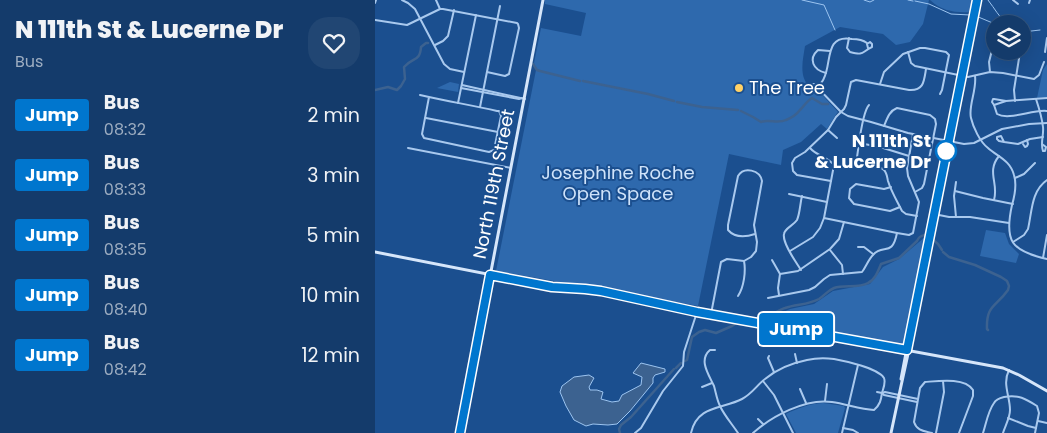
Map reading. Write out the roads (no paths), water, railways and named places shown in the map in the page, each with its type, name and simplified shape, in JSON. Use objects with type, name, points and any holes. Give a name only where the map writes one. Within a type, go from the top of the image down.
[{"type":"main road","name":"North 119th Street","points":[[460,433],[543,0]]},
{"type":"main road","points":[[375,252],[558,288],[592,290],[697,312],[997,367],[1009,370],[1047,391]]},
{"type":"main road","points":[[891,433],[907,350]]},
{"type":"street","points":[[402,0],[412,6],[421,19],[445,66],[464,72]]},
{"type":"street","points":[[436,0],[440,9]]},
{"type":"street","points":[[907,350],[977,0]]},
{"type":"street","points":[[1013,0],[1018,4]]},
{"type":"street","points":[[480,107],[500,6]]},
{"type":"street","points":[[375,20],[407,25],[440,9],[476,14],[519,24],[510,72],[508,75],[487,72]]},
{"type":"street","points":[[435,46],[448,36],[454,10]]},
{"type":"street","points":[[458,103],[476,14]]},
{"type":"street","points":[[817,87],[826,73],[832,46],[838,40],[849,38],[862,40],[867,43],[870,42],[872,44],[871,48],[868,48],[861,54],[850,52],[847,48],[849,38]]},
{"type":"street","points":[[1045,52],[1047,38]]},
{"type":"street","points":[[867,43],[868,48]]},
{"type":"street","points":[[880,84],[884,72],[903,54],[922,48],[946,52],[949,57],[942,90],[939,94]]},
{"type":"street","points":[[826,73],[820,72],[814,66],[813,56],[818,50],[830,51]]},
{"type":"street","points":[[908,52],[913,65],[968,78],[990,72],[1034,79],[1039,75],[1043,62]]},
{"type":"street","points":[[990,60],[990,72]]},
{"type":"street","points":[[1015,101],[1014,90],[1018,60]]},
{"type":"street","points":[[831,181],[797,175],[791,166],[795,158],[810,148],[828,130],[846,105],[850,83],[856,80],[911,90],[917,89],[924,82],[926,69]]},
{"type":"street","points":[[975,76],[976,86],[971,117],[981,140],[987,148],[1009,165],[1015,178],[1009,233],[1013,242],[1027,254],[1047,258]]},
{"type":"street","points":[[812,84],[841,112],[848,116],[913,134],[949,141],[968,144],[981,140],[1002,129],[1047,123]]},
{"type":"street","points":[[461,86],[519,99],[523,98]]},
{"type":"street","points":[[419,96],[429,97],[480,107],[500,113],[494,149],[491,152],[423,137],[429,97]]},
{"type":"street","points":[[994,106],[1006,102],[1047,98]]},
{"type":"street","points":[[1006,102],[993,99],[995,112],[999,116],[1047,111]]},
{"type":"street","points":[[1037,99],[1042,123],[1042,144]]},
{"type":"street","points":[[869,105],[866,107],[863,120],[858,161],[883,169],[903,213],[917,216]]},
{"type":"street","points":[[884,126],[890,112],[899,108],[930,115],[936,122],[924,184],[922,188],[915,192]]},
{"type":"street","points":[[425,118],[498,132]]},
{"type":"street","points":[[828,130],[837,138]]},
{"type":"street","points":[[824,218],[897,233],[913,234],[919,202],[907,172],[913,134]]},
{"type":"street","points":[[1004,142],[1015,144],[1043,137]]},
{"type":"street","points":[[1022,143],[1025,147],[1027,146],[1027,140]]},
{"type":"street","points":[[859,143],[909,156]]},
{"type":"street","points":[[408,148],[511,168]]},
{"type":"street","points":[[789,251],[816,233],[824,218],[834,167],[833,163],[810,148]]},
{"type":"street","points":[[994,200],[996,190],[992,170],[999,156]]},
{"type":"street","points":[[1015,178],[1024,174],[1035,163]]},
{"type":"street","points":[[711,314],[721,262],[727,259],[744,261],[756,251],[757,242],[753,225],[762,177],[756,172],[744,170],[738,176],[728,226],[733,234],[739,236],[755,234]]},
{"type":"street","points":[[791,176],[794,173]]},
{"type":"street","points":[[1013,242],[1026,233],[1034,197],[1041,184],[1047,180]]},
{"type":"street","points":[[956,182],[954,201],[956,217]]},
{"type":"street","points":[[891,187],[884,189],[856,184],[850,189],[849,198],[854,204],[891,211],[900,207]]},
{"type":"street","points":[[955,191],[1013,204]]},
{"type":"street","points":[[789,194],[827,202]]},
{"type":"street","points":[[801,270],[784,241],[784,234],[798,217],[802,196]]},
{"type":"street","points":[[934,214],[956,217],[970,216],[1009,223]]},
{"type":"street","points":[[780,274],[801,270],[830,249],[839,239],[844,222]]},
{"type":"street","points":[[768,298],[809,290],[827,276],[862,272],[873,254],[890,248],[893,245],[897,233]]},
{"type":"street","points":[[1043,258],[1047,235]]},
{"type":"street","points":[[858,247],[864,247],[873,254]]},
{"type":"street","points":[[830,249],[842,266],[843,274]]},
{"type":"street","points":[[771,260],[780,274],[779,296]]},
{"type":"street","points":[[738,296],[745,271],[744,261]]},
{"type":"street","points":[[635,433],[643,425],[663,391],[682,368],[684,352],[697,312]]},
{"type":"street","points":[[715,350],[708,352],[704,361],[706,371],[720,406],[738,433]]},
{"type":"street","points":[[795,354],[797,362]]},
{"type":"street","points":[[769,356],[768,358],[774,372]]},
{"type":"street","points":[[691,433],[693,425],[698,418],[706,412],[743,399],[774,372],[797,362],[810,360],[841,360],[868,368],[882,376],[885,381],[880,403],[874,410]]},
{"type":"street","points":[[842,433],[858,365]]},
{"type":"street","points":[[1003,433],[1010,409],[1005,384],[1009,370]]},
{"type":"street","points":[[936,433],[944,392],[943,380]]},
{"type":"street","points":[[932,433],[917,428],[914,424],[920,388],[925,382],[943,380],[967,384],[973,390],[973,396],[959,433]]},
{"type":"street","points":[[763,381],[774,396],[793,433]]},
{"type":"street","points":[[702,387],[712,383]]},
{"type":"street","points":[[825,401],[827,384]]},
{"type":"street","points":[[800,388],[806,403]]},
{"type":"street","points":[[877,392],[885,392],[898,397],[918,400]]},
{"type":"street","points":[[984,433],[993,404],[997,399],[1007,396],[1023,397],[1037,406],[1039,413],[1035,433]]},
{"type":"street","points":[[753,433],[763,424],[806,403],[825,401],[874,410]]},
{"type":"street","points":[[874,410],[875,414]]},
{"type":"street","points":[[1008,418],[1036,428]]},
{"type":"street","points":[[758,419],[763,424]]},
{"type":"street","points":[[1037,421],[1047,423]]},
{"type":"street","points":[[843,428],[858,433]]},
{"type":"waterway","points":[[802,0],[824,5],[835,30]]},
{"type":"waterway","points":[[864,0],[870,2],[874,0]]},
{"type":"waterway","points":[[908,0],[913,1]]},
{"type":"waterway","points":[[988,0],[998,15]]},
{"type":"waterway","points":[[915,1],[929,4],[951,14],[970,15]]},
{"type":"waterway","points":[[976,16],[986,20]]},
{"type":"waterway","points":[[1031,31],[1040,30]]},
{"type":"waterway","points":[[375,90],[388,87],[397,90],[405,79],[404,67],[418,57],[421,47],[428,43]]},
{"type":"waterway","points":[[533,64],[537,70],[580,81]]},
{"type":"waterway","points":[[583,81],[674,101]]},
{"type":"waterway","points":[[741,111],[761,122],[780,122],[794,116],[812,98],[822,104],[828,104]]},
{"type":"waterway","points":[[677,102],[702,107],[738,110]]},
{"type":"waterway","points":[[764,318],[785,308],[815,301],[834,288],[860,286],[870,282],[881,264],[899,258],[920,237],[925,235]]},
{"type":"waterway","points":[[931,238],[942,250]]},
{"type":"waterway","points":[[943,252],[949,257],[975,265],[1007,281],[1008,290],[988,315],[988,330]]},
{"type":"waterway","points":[[750,319],[761,318]]},
{"type":"waterway","points":[[685,361],[687,360],[692,337],[699,332],[705,330],[716,333],[736,323],[750,322]]},
{"type":"waterway","points":[[676,368],[681,363]]},
{"type":"waterway","points":[[620,433],[621,425],[631,417],[674,369]]},
{"type":"place","name":"The Tree","points":[[739,88]]},
{"type":"place","name":"N 111th St & Lucerne Dr","points":[[946,151]]},
{"type":"park label","name":"Josephine Roche Open Space","points":[[618,183]]}]
